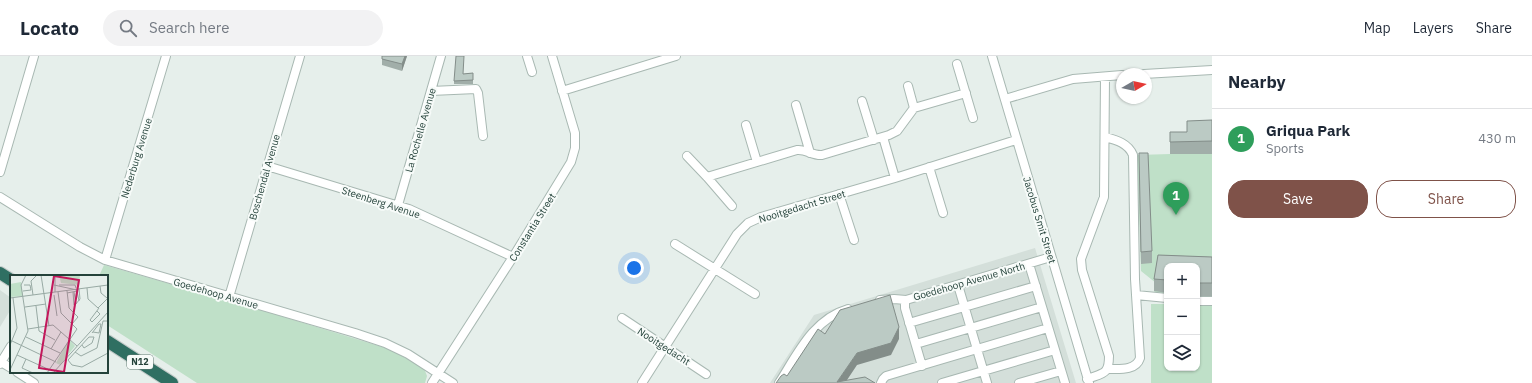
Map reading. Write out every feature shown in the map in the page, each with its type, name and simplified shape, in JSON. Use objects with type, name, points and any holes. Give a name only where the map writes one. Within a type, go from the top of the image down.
[{"type":"highway","points":[[0,273],[10,279]]},
{"type":"highway","name":"N12","points":[[108,342],[172,383]]},
{"type":"street","points":[[0,172],[34,56]]},
{"type":"street","name":"Nederburg Avenue","points":[[106,260],[166,56]]},
{"type":"street","name":"Boschendal Avenue","points":[[229,297],[300,56]]},
{"type":"street","name":"La Rochelle Avenue","points":[[398,205],[441,56]]},
{"type":"street","points":[[527,56],[532,72]]},
{"type":"street","name":"Constantia Street","points":[[432,383],[565,174],[574,156],[575,134],[552,56]]},
{"type":"street","points":[[562,91],[676,56]]},
{"type":"street","name":"Jacobus Smit Street","points":[[992,56],[1088,381]]},
{"type":"street","points":[[957,64],[973,118]]},
{"type":"street","points":[[1152,74],[1212,70]]},
{"type":"street","points":[[1005,99],[1073,79],[1116,76]]},
{"type":"street","points":[[1106,77],[1104,197],[1081,259],[1082,270],[1109,356],[1108,369]]},
{"type":"street","points":[[908,86],[914,108]]},
{"type":"street","points":[[431,91],[476,89],[478,93],[483,136]]},
{"type":"street","points":[[707,176],[797,150],[822,156],[874,140],[897,131],[914,108],[966,93]]},
{"type":"street","points":[[862,101],[874,140]]},
{"type":"street","points":[[796,105],[810,152]]},
{"type":"street","points":[[746,125],[757,162]]},
{"type":"street","points":[[883,137],[895,178]]},
{"type":"street","points":[[1088,381],[1104,373],[1108,369],[1134,366],[1139,362],[1140,352],[1136,295],[1133,155],[1128,147],[1116,140],[1105,137]]},
{"type":"street","name":"Nooitgedacht Street","points":[[642,383],[737,234],[752,221],[1016,140]]},
{"type":"street","points":[[687,156],[707,176],[732,206]]},
{"type":"street","name":"Steenberg Avenue","points":[[267,166],[398,205],[513,257]]},
{"type":"street","points":[[929,167],[943,213]]},
{"type":"street","points":[[839,194],[854,240]]},
{"type":"street","name":"Goedehoop Avenue","points":[[0,197],[80,247],[106,260],[385,343],[418,360],[438,373]]},
{"type":"street","points":[[674,244],[755,294]]},
{"type":"street","name":"Goedehoop Avenue North","points":[[876,302],[894,299],[906,300],[1051,257]]},
{"type":"street","points":[[1029,264],[1065,383]]},
{"type":"street","points":[[958,285],[987,383]]},
{"type":"street","points":[[909,323],[1036,286]]},
{"type":"street","points":[[1136,295],[1164,298]]},
{"type":"street","points":[[906,300],[905,306],[909,323],[922,366]]},
{"type":"street","points":[[1200,301],[1212,301]]},
{"type":"street","points":[[779,383],[807,340],[819,325],[835,314],[858,306]]},
{"type":"street","points":[[916,344],[1042,307]]},
{"type":"street","name":"Nooitgedacht","points":[[622,318],[706,374]]},
{"type":"street","points":[[881,383],[886,376],[1048,328]]},
{"type":"street","points":[[10,348],[1,363],[10,368]]},
{"type":"street","points":[[942,383],[1055,350]]},
{"type":"street","points":[[1019,383],[1061,371]]},
{"type":"street","points":[[18,373],[34,383]]},
{"type":"street","points":[[438,373],[453,383]]},
{"type":"shaded area","points":[[1035,248],[1076,383],[770,383],[814,315]]},
{"type":"shaded area","points":[[0,290],[10,297],[10,311],[0,327]]},
{"type":"green space","points":[[1212,132],[1212,298],[1200,298],[1200,263],[1164,263],[1164,295],[1154,293],[1156,283],[1141,271],[1137,155],[1170,154],[1170,145],[1187,144]]},
{"type":"green space","points":[[104,265],[261,310],[389,349],[424,368],[427,376],[425,383],[197,383],[108,326],[108,275],[99,275]]},
{"type":"green space","points":[[1151,304],[1164,304],[1164,371],[1200,371],[1200,304],[1212,305],[1212,383],[1151,383]]},
{"type":"building","points":[[382,56],[405,56],[402,64],[382,59]]},
{"type":"building","points":[[456,56],[464,56],[463,74],[473,73],[473,80],[454,81]]},
{"type":"building","points":[[1212,120],[1212,141],[1170,142],[1170,132],[1187,132],[1187,121]]},
{"type":"building","points":[[1139,153],[1148,153],[1152,251],[1141,252]]},
{"type":"building","points":[[1158,255],[1212,257],[1212,283],[1200,283],[1200,263],[1164,263],[1164,280],[1154,279]]},
{"type":"building","points":[[890,295],[899,327],[891,343],[857,353],[837,382],[865,377],[875,383],[776,383],[784,374],[787,376],[818,329],[825,334],[840,310]]},
{"type":"place","name":"Griqua Park","points":[[1176,215]]}]
